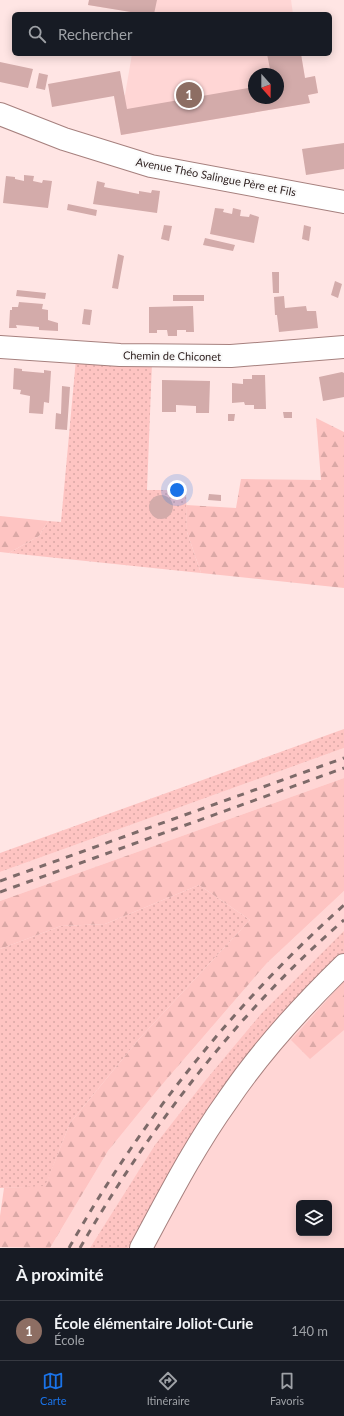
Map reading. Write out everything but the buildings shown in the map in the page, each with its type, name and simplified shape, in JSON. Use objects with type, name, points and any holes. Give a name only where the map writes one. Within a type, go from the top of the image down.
[{"type":"street","name":"Avenue Théo Salingue Père et Fils","points":[[0,114],[64,139],[150,166],[344,202]]},
{"type":"street","name":"Chemin de Chiconet","points":[[0,347],[120,355],[231,356],[344,347]]},
{"type":"street","points":[[141,1248],[202,1138],[227,1100],[261,1056],[303,1008],[344,965]]},
{"type":"shaded area","points":[[89,0],[291,0],[293,12],[131,12],[88,5]]},
{"type":"shaded area","points":[[132,56],[301,56],[305,78],[315,76],[318,93],[308,95],[310,103],[121,135],[114,96],[125,95]]},
{"type":"shaded area","points":[[344,748],[344,778],[0,901],[0,872]]},
{"type":"shaded area","points":[[344,891],[344,1248],[142,1248],[131,1245],[128,1248],[50,1248],[108,1151],[160,1087],[267,963]]},
{"type":"green space","points":[[76,359],[152,363],[147,490],[186,490],[187,532],[201,573],[9,553],[39,536],[48,521],[61,522]]},
{"type":"green space","points":[[316,418],[344,432],[344,588],[201,573],[187,532],[186,505],[236,508],[241,479],[321,480]]},
{"type":"green space","points":[[0,516],[48,521],[39,536],[9,553],[0,552]]},
{"type":"green space","points":[[344,729],[344,748],[0,872],[0,853]]},
{"type":"green space","points":[[344,778],[344,891],[267,963],[160,1087],[108,1151],[50,1248],[0,1247],[0,1216],[4,1188],[45,1186],[70,1123],[139,1039],[250,920],[199,885],[105,924],[61,926],[0,949],[0,901]]},
{"type":"green space","points":[[199,885],[250,920],[139,1039],[70,1123],[45,1187],[0,1188],[0,949],[61,926],[105,924]]},
{"type":"green space","points":[[344,931],[344,955],[188,1141],[128,1248],[90,1248],[155,1145],[205,1081],[261,1014]]},
{"type":"green space","points":[[344,981],[344,1030],[310,1059],[291,1040]]},
{"type":"railway","points":[[0,881],[344,758]]},
{"type":"railway","points":[[0,892],[344,768]]},
{"type":"railway","points":[[69,1248],[127,1154],[192,1066],[265,982],[344,905]]},
{"type":"railway","points":[[80,1248],[135,1159],[198,1073],[268,992],[344,920]]},
{"type":"place","name":"École élémentaire Joliot-Curie","points":[[189,95]]}]
